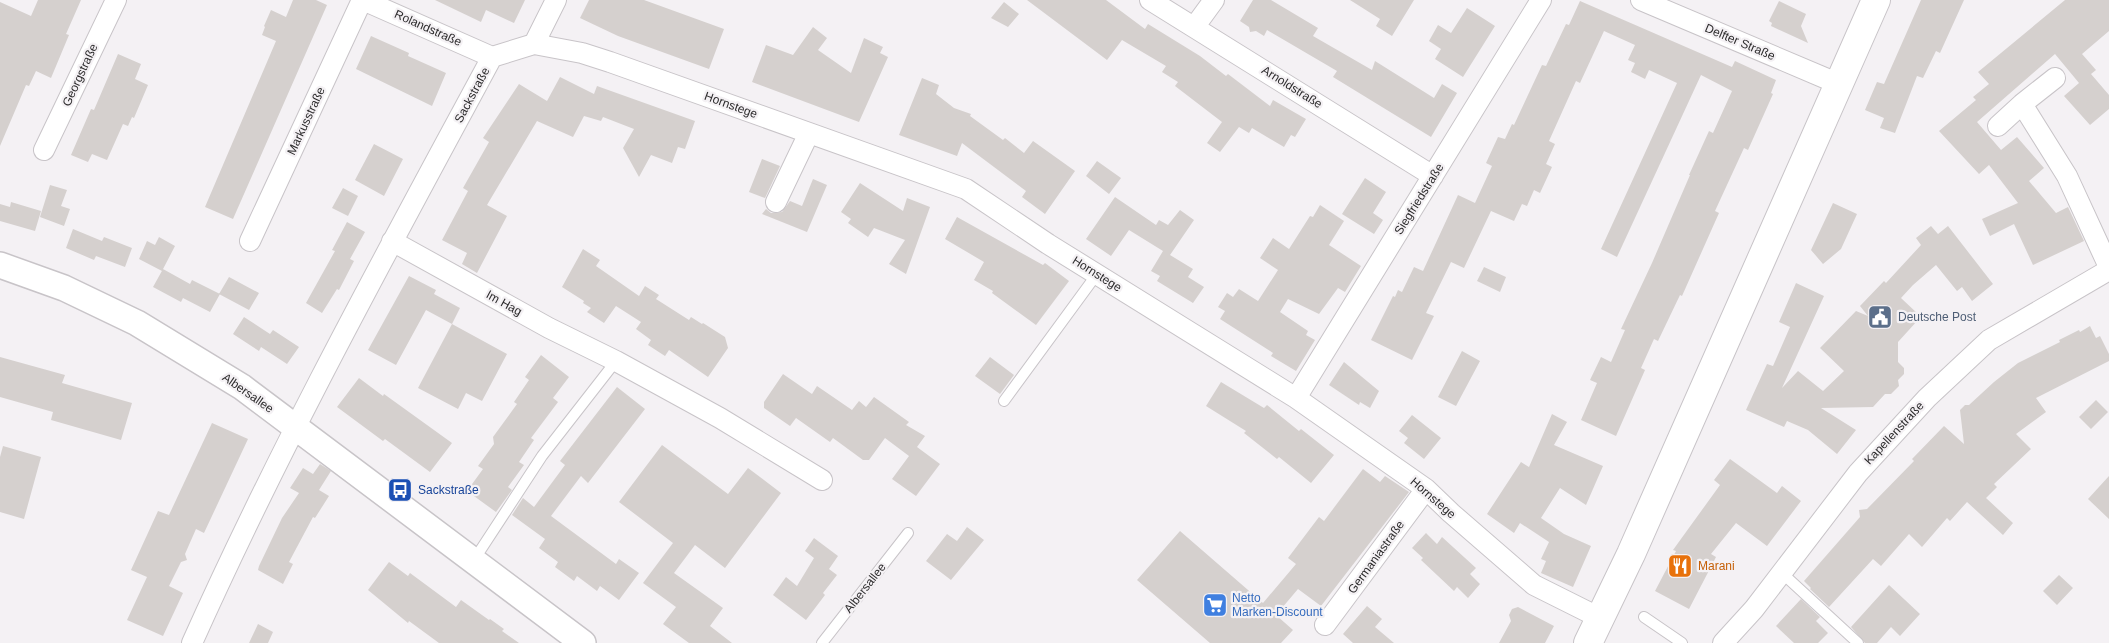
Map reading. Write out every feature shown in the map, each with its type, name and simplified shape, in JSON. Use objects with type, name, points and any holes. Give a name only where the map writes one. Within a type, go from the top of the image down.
[{"type":"main road","points":[[1588,643],[1631,554],[1876,0]]},
{"type":"street","name":"Georgstraße","points":[[44,150],[116,0]]},
{"type":"street","name":"Rolandstraße","points":[[362,0],[492,56]]},
{"type":"street","name":"Markusstraße","points":[[250,241],[362,0]]},
{"type":"street","points":[[534,44],[556,0]]},
{"type":"street","name":"Arnoldstraße","points":[[1150,0],[1195,26],[1433,176]]},
{"type":"street","points":[[1195,26],[1214,0]]},
{"type":"street","name":"Siegfriedstraße","points":[[1296,398],[1541,0]]},
{"type":"street","name":"Delfter Straße","points":[[1640,0],[1839,84]]},
{"type":"street","name":"Sackstraße","points":[[192,643],[228,563],[295,426],[492,56],[534,44]]},
{"type":"street","name":"Hornstege","points":[[534,44],[582,53],[601,59],[966,189],[1096,274],[1296,398],[1426,488],[1451,513],[1534,585],[1600,618]]},
{"type":"street","points":[[1998,126],[2055,78]]},
{"type":"street","points":[[2022,104],[2067,176],[2109,267]]},
{"type":"street","points":[[776,202],[809,133]]},
{"type":"street","name":"Im Hag","points":[[392,241],[549,328],[616,361],[720,418],[822,480]]},
{"type":"street","name":"Albersallee","points":[[0,265],[64,288],[137,323],[242,387],[583,643]]},
{"type":"street","name":"Kapellenstraße","points":[[1723,643],[1754,609],[1858,473],[1934,391],[1990,340],[2109,270]]},
{"type":"street","name":"Germaniastraße","points":[[1325,625],[1426,488]]},
{"type":"lane","points":[[1004,401],[1096,274]]},
{"type":"lane","points":[[474,561],[542,456],[616,361]]},
{"type":"lane","name":"Albersallee","points":[[822,643],[908,533]]},
{"type":"lane","points":[[1782,573],[1858,643]]},
{"type":"lane","points":[[1644,617],[1682,643]]},
{"type":"building","points":[[38,0],[81,0],[66,34],[69,35],[51,78],[36,71],[29,86],[26,85],[0,146],[0,2],[31,16]]},
{"type":"building","points":[[293,0],[316,0],[327,5],[233,219],[205,207],[276,41],[262,35],[264,26],[271,10],[286,17]]},
{"type":"building","points":[[435,0],[525,0],[514,23],[486,10],[481,22]]},
{"type":"building","points":[[589,0],[644,0],[724,29],[709,69],[618,36],[580,18]]},
{"type":"building","points":[[1027,0],[1106,0],[1145,29],[1148,24],[1200,56],[1226,76],[1228,74],[1270,106],[1273,100],[1306,119],[1295,137],[1291,135],[1284,147],[1252,128],[1249,133],[1239,127],[1220,152],[1207,143],[1222,122],[1175,86],[1178,82],[1162,72],[1166,66],[1122,40],[1107,60]]},
{"type":"building","points":[[1253,0],[1271,0],[1318,28],[1313,36],[1372,70],[1375,61],[1434,98],[1442,84],[1457,93],[1431,137],[1333,77],[1337,71],[1267,30],[1264,36],[1256,31],[1250,32],[1249,27],[1240,21]]},
{"type":"building","points":[[1350,0],[1414,0],[1392,36],[1376,26],[1380,19]]},
{"type":"building","points":[[1921,0],[1964,0],[1940,53],[1936,51],[1923,78],[1917,76],[1895,133],[1880,128],[1884,118],[1865,110],[1877,82],[1884,84]]},
{"type":"building","points":[[2065,0],[2109,0],[2109,31],[2082,54],[2096,70],[2091,74],[2109,95],[2109,109],[2090,125],[2064,96],[2079,83],[2055,54],[1977,122],[2001,150],[2017,137],[2044,168],[2029,181],[2056,213],[2068,207],[2084,241],[2033,265],[2014,224],[1990,236],[1982,219],[2018,203],[1989,165],[1979,174],[1939,131],[1976,100],[1973,97],[1989,84],[1978,72]]},
{"type":"building","points":[[1580,1],[1732,67],[1735,61],[1776,80],[1771,93],[1773,94],[1748,150],[1744,148],[1715,211],[1719,213],[1682,296],[1680,295],[1658,341],[1654,339],[1641,368],[1645,370],[1616,436],[1581,420],[1597,383],[1590,380],[1601,357],[1611,362],[1625,330],[1621,329],[1652,263],[1689,175],[1709,131],[1713,133],[1732,91],[1701,75],[1617,257],[1601,249],[1677,83],[1649,70],[1645,79],[1631,72],[1635,63],[1628,60],[1635,45],[1604,31],[1580,83],[1576,81],[1549,141],[1555,144],[1546,164],[1552,167],[1540,193],[1534,190],[1527,206],[1522,204],[1514,221],[1491,211],[1464,268],[1451,262],[1426,313],[1434,316],[1412,360],[1371,340],[1393,296],[1395,297],[1398,290],[1402,292],[1414,267],[1423,271],[1458,195],[1475,203],[1492,166],[1486,163],[1498,137],[1505,139],[1512,124],[1514,125],[1542,65],[1546,66],[1566,24],[1569,25]]},
{"type":"building","points":[[1779,1],[1806,14],[1801,26],[1808,43],[1771,26],[1772,23],[1769,21]]},
{"type":"building","points":[[1004,2],[1019,14],[1008,27],[991,18]]},
{"type":"building","points":[[1467,8],[1495,26],[1463,77],[1435,59],[1441,49],[1429,41],[1438,25],[1451,33]]},
{"type":"building","points":[[813,27],[827,38],[818,50],[851,73],[864,38],[883,47],[880,53],[888,57],[859,122],[752,82],[766,45],[793,55]]},
{"type":"building","points":[[371,36],[409,53],[408,56],[446,73],[432,106],[356,69]]},
{"type":"building","points":[[118,54],[141,64],[135,79],[148,85],[134,118],[132,117],[128,126],[123,124],[107,160],[92,154],[88,162],[71,155],[91,109],[94,110]]},
{"type":"building","points":[[560,77],[594,94],[597,86],[695,121],[685,149],[678,147],[672,163],[651,155],[639,177],[623,148],[634,129],[603,117],[601,121],[584,116],[573,137],[537,121],[487,205],[507,216],[477,273],[462,264],[467,253],[442,240],[468,191],[463,188],[489,142],[483,138],[519,84],[547,101]]},
{"type":"building","points":[[922,78],[939,85],[936,94],[954,108],[971,114],[970,116],[1003,140],[1005,138],[1024,153],[1033,141],[1075,171],[1045,214],[1022,197],[1026,191],[962,143],[957,156],[899,135]]},
{"type":"building","points":[[374,144],[403,159],[384,196],[355,180]]},
{"type":"building","points":[[762,159],[780,166],[765,198],[749,192]]},
{"type":"building","points":[[1097,161],[1121,178],[1109,194],[1086,176]]},
{"type":"building","points":[[1365,178],[1386,192],[1373,213],[1383,220],[1374,234],[1342,214]]},
{"type":"building","points":[[813,179],[827,185],[807,232],[762,214],[766,209],[771,213],[782,212],[790,201],[802,206]]},
{"type":"building","points":[[860,183],[903,211],[907,198],[930,207],[906,274],[889,264],[905,240],[874,228],[868,237],[848,223],[851,219],[841,212]]},
{"type":"building","points":[[50,185],[67,190],[61,206],[70,209],[64,226],[40,217]]},
{"type":"building","points":[[343,188],[358,196],[348,216],[332,208]]},
{"type":"building","points":[[1115,197],[1156,225],[1159,220],[1168,225],[1180,210],[1194,220],[1170,255],[1193,269],[1188,277],[1204,287],[1193,303],[1157,281],[1160,276],[1151,271],[1163,251],[1129,230],[1111,256],[1086,239]]},
{"type":"building","points":[[11,202],[41,211],[35,231],[0,221],[0,204],[10,207]]},
{"type":"building","points":[[1833,203],[1857,214],[1841,249],[1823,264],[1811,250]]},
{"type":"building","points":[[1320,205],[1344,221],[1329,245],[1361,266],[1345,292],[1338,288],[1319,314],[1288,299],[1280,312],[1308,331],[1306,335],[1315,340],[1296,371],[1271,356],[1273,353],[1220,319],[1225,311],[1218,307],[1227,293],[1233,297],[1239,289],[1258,301],[1278,270],[1260,258],[1273,238],[1289,249],[1310,216],[1313,217]]},
{"type":"building","points":[[957,217],[1043,265],[1045,263],[1069,281],[1036,325],[992,293],[993,291],[974,280],[984,262],[945,239]]},
{"type":"building","points":[[347,222],[365,232],[350,259],[354,261],[339,290],[337,289],[322,313],[306,303],[335,251],[332,250]]},
{"type":"building","points":[[1931,226],[1938,234],[1948,226],[1993,284],[1972,301],[1962,287],[1957,291],[1936,265],[1901,298],[1918,314],[1918,320],[1898,342],[1898,362],[1904,368],[1904,374],[1898,380],[1899,386],[1891,394],[1885,394],[1873,407],[1821,408],[1856,430],[1837,454],[1808,430],[1787,421],[1784,427],[1746,410],[1767,364],[1773,366],[1790,327],[1779,322],[1796,283],[1824,296],[1782,388],[1798,371],[1823,391],[1844,371],[1820,348],[1856,311],[1868,316],[1860,306],[1884,281],[1886,283],[1921,245],[1916,238]]},
{"type":"building","points":[[73,229],[102,241],[104,237],[132,248],[125,267],[96,256],[94,260],[66,248]]},
{"type":"building","points":[[159,237],[175,246],[162,271],[139,259],[147,241],[155,245]]},
{"type":"building","points":[[583,249],[600,260],[596,266],[639,296],[645,286],[659,295],[656,299],[689,320],[691,317],[725,337],[728,348],[708,377],[669,350],[665,356],[648,345],[651,340],[636,329],[641,322],[616,306],[604,323],[587,312],[591,308],[583,303],[584,301],[562,287]]},
{"type":"building","points":[[1484,267],[1506,277],[1500,292],[1477,281]]},
{"type":"building","points":[[163,269],[190,284],[192,280],[220,294],[210,312],[183,298],[181,302],[153,287]]},
{"type":"building","points":[[409,276],[436,290],[434,294],[460,308],[452,324],[426,310],[396,365],[368,350]]},
{"type":"building","points":[[229,277],[259,293],[249,310],[219,294]]},
{"type":"building","points":[[244,317],[270,334],[273,330],[299,347],[287,364],[261,347],[259,351],[233,334]]},
{"type":"building","points":[[452,324],[507,354],[482,401],[466,393],[458,409],[418,388]]},
{"type":"building","points":[[2090,326],[2096,338],[2100,336],[2109,354],[2109,361],[2036,398],[2046,412],[2016,434],[2031,449],[1994,484],[1997,487],[1986,498],[2013,523],[2003,535],[1967,502],[1950,521],[1947,518],[1922,547],[1909,534],[1881,566],[1873,559],[1829,607],[1810,589],[1804,581],[1860,517],[1859,510],[1867,509],[1914,461],[1912,459],[1944,426],[1964,444],[1960,410],[1965,405],[1969,405],[2018,363],[2060,342],[2059,340]]},
{"type":"building","points":[[1462,351],[1480,361],[1456,406],[1438,397]]},
{"type":"building","points":[[541,355],[569,377],[553,398],[558,402],[531,438],[534,440],[519,462],[524,465],[508,487],[512,490],[496,512],[467,491],[483,469],[478,466],[494,444],[493,437],[517,404],[514,402],[529,380],[525,377]]},
{"type":"building","points":[[0,357],[65,375],[62,383],[132,403],[121,440],[51,420],[53,412],[0,397]]},
{"type":"building","points":[[990,357],[1014,375],[1000,394],[975,376]]},
{"type":"building","points":[[1344,362],[1379,391],[1370,408],[1360,402],[1359,405],[1329,385]]},
{"type":"building","points":[[783,374],[812,394],[817,386],[852,410],[859,401],[866,407],[874,397],[909,422],[906,425],[925,436],[917,447],[940,464],[916,496],[892,479],[909,456],[885,438],[869,460],[863,460],[833,438],[830,442],[796,418],[790,426],[764,408],[764,402]]},
{"type":"building","points":[[359,378],[452,443],[430,472],[385,439],[383,441],[337,407]]},
{"type":"building","points":[[1221,382],[1264,408],[1267,405],[1299,431],[1301,429],[1334,455],[1311,483],[1279,457],[1277,459],[1244,433],[1246,431],[1206,406]]},
{"type":"building","points":[[617,387],[645,409],[588,483],[581,476],[551,516],[616,564],[619,559],[639,573],[619,600],[600,586],[597,591],[577,576],[574,581],[555,567],[558,562],[539,548],[545,539],[512,515],[523,498],[534,507],[565,465],[560,461]]},
{"type":"building","points":[[2096,400],[2108,412],[2091,429],[2079,417]]},
{"type":"building","points":[[1552,414],[1567,422],[1554,445],[1603,466],[1586,505],[1560,488],[1541,518],[1564,534],[1591,546],[1573,587],[1541,573],[1546,561],[1541,559],[1549,542],[1520,523],[1514,533],[1487,514],[1521,462],[1529,467]]},
{"type":"building","points":[[1412,415],[1441,438],[1424,459],[1404,443],[1408,438],[1399,431]]},
{"type":"building","points":[[212,423],[248,439],[204,533],[196,529],[185,554],[187,560],[181,562],[169,586],[183,593],[163,636],[127,620],[147,577],[131,570],[158,511],[169,515]]},
{"type":"building","points":[[662,445],[728,494],[748,468],[781,493],[725,568],[695,545],[674,573],[723,608],[710,626],[732,643],[689,643],[663,624],[676,607],[643,583],[673,543],[619,502]]},
{"type":"building","points":[[3,446],[41,457],[24,519],[0,512],[0,457]]},
{"type":"building","points":[[1730,459],[1777,493],[1782,486],[1801,501],[1767,546],[1736,523],[1711,554],[1716,557],[1689,609],[1655,591],[1676,551],[1673,550],[1720,485],[1714,480]]},
{"type":"building","points":[[320,464],[331,471],[319,490],[329,496],[315,518],[313,517],[289,562],[293,564],[283,584],[258,570],[259,566],[282,518],[299,493],[290,488],[303,468],[313,474]]},
{"type":"building","points":[[1363,469],[1380,482],[1385,476],[1409,492],[1321,606],[1298,589],[1276,615],[1293,630],[1281,643],[1210,643],[1137,580],[1180,531],[1263,603],[1296,564],[1288,558],[1319,517],[1324,521]]},
{"type":"building","points":[[2109,476],[2109,519],[2088,499]]},
{"type":"building","points":[[967,527],[984,540],[951,580],[926,561],[947,534],[957,541]]},
{"type":"building","points":[[1426,533],[1437,544],[1442,537],[1476,568],[1470,574],[1480,584],[1468,598],[1457,587],[1454,591],[1421,560],[1423,558],[1412,548]]},
{"type":"building","points":[[814,538],[838,556],[829,569],[837,575],[806,620],[773,595],[786,577],[797,586],[814,558],[805,551]]},
{"type":"building","points":[[389,562],[408,576],[410,573],[456,607],[461,600],[504,629],[502,631],[519,643],[439,643],[409,621],[408,623],[368,590]]},
{"type":"building","points":[[2059,575],[2073,588],[2057,605],[2043,591]]},
{"type":"building","points":[[1889,585],[1920,614],[1900,636],[1891,627],[1877,643],[1865,643],[1851,627]]},
{"type":"building","points":[[1801,599],[1820,617],[1816,621],[1828,633],[1818,643],[1794,643],[1776,626]]},
{"type":"building","points":[[1367,606],[1382,619],[1375,627],[1394,643],[1353,643],[1343,634]]},
{"type":"building","points":[[1518,607],[1554,626],[1545,643],[1499,643],[1511,621],[1509,615],[1512,609]]},
{"type":"building","points":[[258,624],[273,632],[268,643],[249,643]]},
{"type":"place","name":"Deutsche Post","points":[[1880,317]]},
{"type":"place","name":"Sackstraße","points":[[400,490]]},
{"type":"place","name":"Marani","points":[[1680,566]]},
{"type":"place","name":"Netto Marken-Discount","points":[[1215,605]]}]
